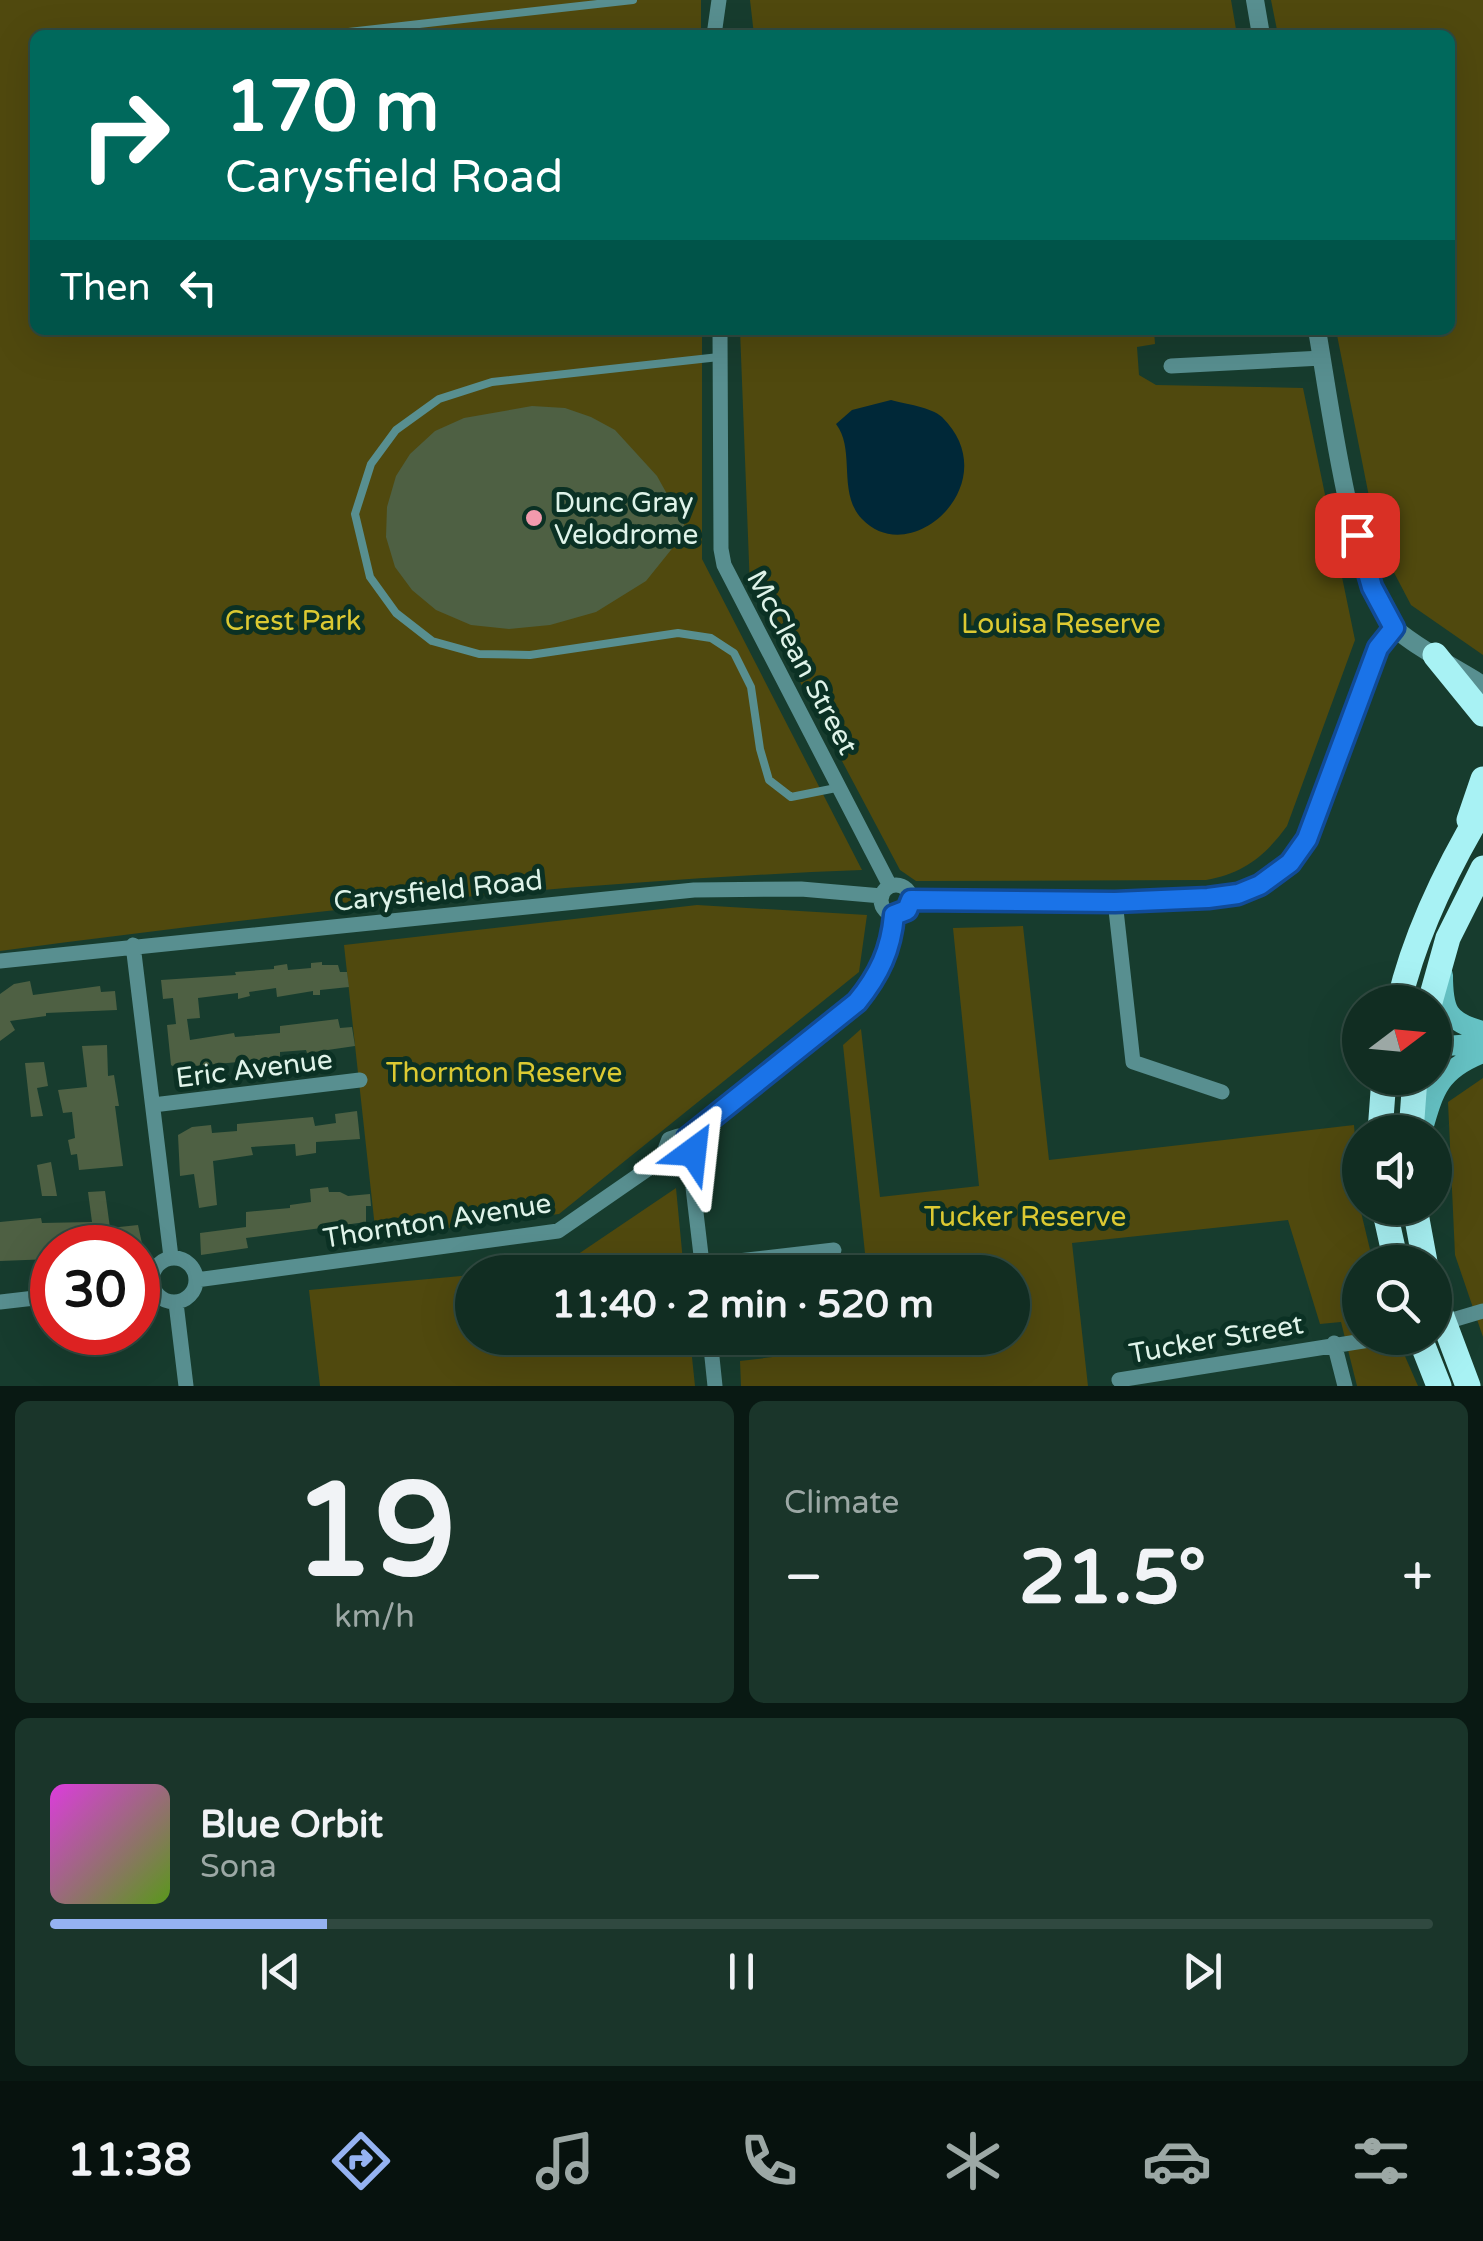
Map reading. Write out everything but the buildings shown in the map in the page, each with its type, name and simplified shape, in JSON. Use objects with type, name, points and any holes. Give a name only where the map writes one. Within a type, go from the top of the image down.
[{"type":"highway","points":[[1435,654],[1483,714]]},
{"type":"highway","points":[[1405,985],[1483,780]]},
{"type":"highway","points":[[1459,848],[1483,808]]},
{"type":"highway","points":[[1435,985],[1448,938],[1483,868]]},
{"type":"highway","points":[[1452,1352],[1468,1386]]},
{"type":"highway","points":[[1427,1355],[1439,1386]]},
{"type":"main road","points":[[1448,938],[1443,974],[1447,1009],[1459,1023],[1483,1031]]},
{"type":"main road","points":[[1452,1046],[1483,1043]]},
{"type":"main road","points":[[1427,1115],[1443,1078],[1462,1062],[1483,1053]]},
{"type":"street","points":[[715,30],[719,0]]},
{"type":"street","points":[[1255,0],[1260,30]]},
{"type":"street","name":"McClean Street","points":[[720,335],[724,565],[840,787],[886,891]]},
{"type":"street","points":[[1317,335],[1364,562],[1376,596],[1394,628],[1483,685]]},
{"type":"street","points":[[1171,366],[1322,358]]},
{"type":"street","points":[[911,900],[1115,902],[1238,894],[1276,876],[1290,863],[1317,816],[1378,648],[1394,628]]},
{"type":"street","points":[[904,888],[911,900],[907,910],[894,915],[883,908],[886,891],[904,888]]},
{"type":"street","name":"Carysfield Road","points":[[0,961],[694,890],[886,891]]},
{"type":"street","points":[[1115,902],[1133,1062],[1222,1092]]},
{"type":"street","name":"Thornton Avenue","points":[[196,1280],[558,1231],[665,1157],[669,1139],[687,1138],[857,1002],[886,958],[894,915]]},
{"type":"street","points":[[133,945],[171,1258]]},
{"type":"street","name":"Eric Avenue","points":[[153,1104],[360,1080]]},
{"type":"street","points":[[685,1164],[693,1152],[687,1138]]},
{"type":"street","points":[[665,1157],[674,1164],[685,1164]]},
{"type":"street","points":[[685,1164],[692,1179],[701,1255]]},
{"type":"street","points":[[800,1255],[834,1250]]},
{"type":"street","points":[[160,1266],[178,1258],[191,1266],[196,1280],[192,1293],[176,1302],[160,1298]]},
{"type":"street","points":[[0,1302],[30,1299]]},
{"type":"street","points":[[176,1302],[186,1386]]},
{"type":"street","points":[[1452,1320],[1483,1311]]},
{"type":"street","name":"Tucker Street","points":[[1119,1380],[1342,1342]]},
{"type":"street","points":[[1334,1343],[1344,1386]]},
{"type":"street","points":[[712,1355],[715,1386]]},
{"type":"lane","points":[[366,30],[633,0]]},
{"type":"lane","points":[[719,357],[492,382],[439,399],[396,430],[371,464],[355,514],[370,576],[396,613],[432,641],[479,654],[530,655],[678,633],[710,638],[734,653],[751,686],[768,780],[791,797],[840,787]]},
{"type":"green space","name":"Crest Park","points":[[0,0],[701,0],[701,30],[30,30],[30,335],[702,335],[702,559],[862,870],[430,900],[0,951]]},
{"type":"green space","points":[[750,0],[1231,0],[1236,30],[753,30]]},
{"type":"green space","points":[[1271,0],[1483,0],[1483,655],[1411,605],[1378,542],[1337,335],[1455,335],[1455,30],[1277,30]]},
{"type":"green space","name":"Louisa Reserve","points":[[740,335],[1154,335],[1155,344],[1137,347],[1139,375],[1156,385],[1303,388],[1355,640],[1287,826],[1243,868],[1206,880],[916,881],[900,870],[750,588]]},
{"type":"green space","name":"Thornton Reserve","points":[[697,905],[867,915],[859,972],[559,1214],[376,1237],[344,945]]},
{"type":"green space","name":"Tucker Reserve","points":[[1023,926],[1049,1160],[1342,1126],[1342,1225],[1364,1225],[1369,1245],[1342,1245],[1342,1326],[1341,1322],[1320,1324],[1288,1220],[1072,1243],[1088,1386],[741,1386],[740,1361],[790,1355],[1030,1355],[1030,1255],[865,1255],[843,1045],[861,1029],[880,1197],[979,1186],[953,928]]},
{"type":"green space","points":[[1483,1078],[1483,1337],[1455,1255],[1452,1115],[1449,1115],[1448,1102]]},
{"type":"green space","points":[[676,1188],[682,1255],[577,1255]]},
{"type":"green space","points":[[455,1277],[455,1355],[692,1355],[695,1386],[320,1386],[309,1290]]},
{"type":"green space","name":"Tucker Reserve","points":[[1349,1355],[1404,1355],[1418,1386],[1357,1386]]},
{"type":"water","points":[[891,400],[925,408],[942,417],[960,442],[964,468],[959,492],[945,512],[926,527],[904,534],[882,532],[862,519],[855,509],[850,497],[845,446],[836,424],[852,410]]},
{"type":"place","name":"Dunc Gray Velodrome","points":[[534,518]]},
{"type":"route","points":[[693,1152],[687,1138],[857,1002],[886,958],[894,915],[907,910],[911,900],[1115,902],[1222,896],[1260,885],[1290,863],[1317,816],[1378,648],[1394,628],[1372,587],[1357,535]]}]
